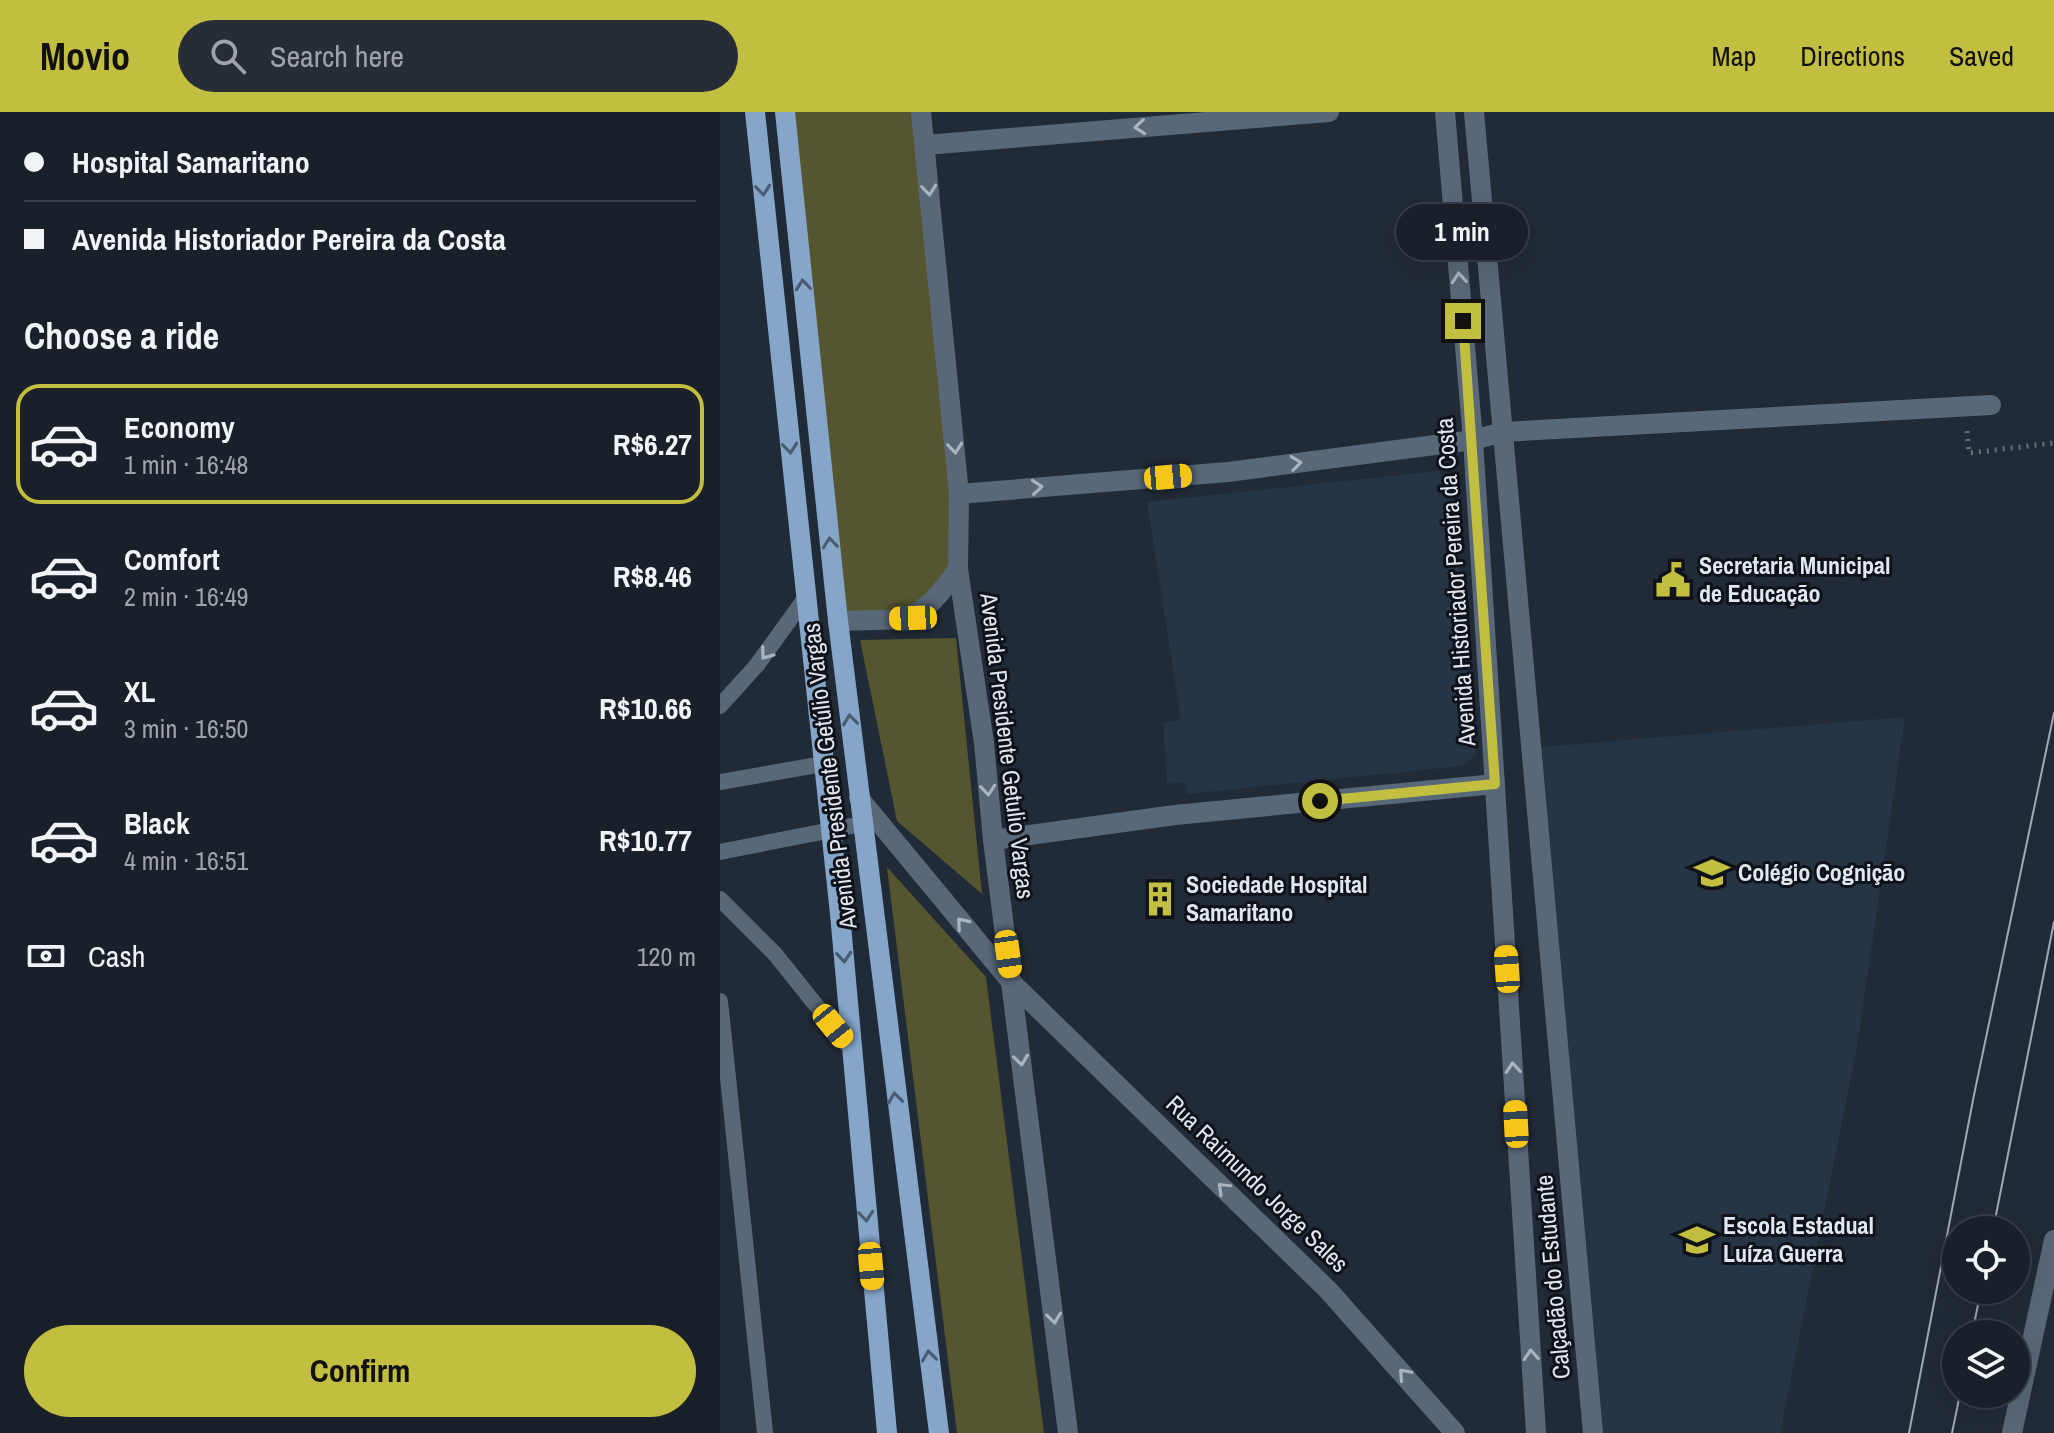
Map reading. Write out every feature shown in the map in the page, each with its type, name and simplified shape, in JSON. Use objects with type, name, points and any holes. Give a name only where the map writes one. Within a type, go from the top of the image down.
[{"type":"main road","name":"Avenida Presidente Getúlio Vargas","points":[[755,112],[852,1050],[887,1433]]},
{"type":"main road","name":"Avenida Presidente Getúlio Vargas","points":[[785,112],[838,621],[939,1433]]},
{"type":"street","name":"Avenida Presidente Getulio Vargas","points":[[921,112],[959,494],[958,569],[984,743],[993,840],[1068,1433]]},
{"type":"street","points":[[925,145],[1329,112]]},
{"type":"street","name":"Avenida Historiador Pereira da Costa","points":[[1445,112],[1473,440],[1536,1433]]},
{"type":"street","name":"Calçadão do Estudante","points":[[1474,112],[1593,1433]]},
{"type":"street","points":[[959,494],[1228,472],[1473,440],[1503,432],[1991,405]]},
{"type":"street","points":[[838,621],[913,618],[939,597],[958,569]]},
{"type":"street","points":[[993,840],[1175,815],[1495,784]]},
{"type":"street","name":"Rua Raimundo Jorge Sales","points":[[859,798],[1012,983],[1328,1290],[1455,1433]]},
{"type":"street","points":[[2012,1433],[2054,1240]]},
{"type":"lane","points":[[720,706],[757,665],[806,597]]},
{"type":"lane","points":[[720,782],[823,764]]},
{"type":"lane","points":[[720,852],[862,824]]},
{"type":"lane","points":[[720,899],[775,954],[852,1050]]},
{"type":"lane","points":[[720,1001],[765,1433]]},
{"type":"path","points":[[1965,406],[1969,453],[2054,443]]},
{"type":"shaded area","points":[[785,112],[915,112],[958,569],[913,618],[838,621]]},
{"type":"shaded area","points":[[1438,471],[1453,484],[1476,755],[1462,766],[1187,794],[1185,782],[1167,784],[1163,723],[1181,720],[1147,502]]},
{"type":"shaded area","points":[[956,638],[982,894],[897,821],[860,640]]},
{"type":"shaded area","points":[[1905,717],[1857,1047],[1780,1433],[1593,1433],[1530,748]]},
{"type":"shaded area","points":[[887,867],[986,977],[1044,1433],[957,1433]]},
{"type":"tram line","points":[[1909,1433],[1974,1095],[2054,713]]},
{"type":"tram line","points":[[1996,1216],[2054,922]]},
{"type":"tram line","points":[[1975,1320],[1978,1304]]},
{"type":"tram line","points":[[1952,1433],[1957,1408]]},
{"type":"place","name":"Secretaria Municipal de Educação","points":[[1673,580]]},
{"type":"place","name":"Colégio Cognição","points":[[1712,873]]},
{"type":"place","name":"Sociedade Hospital Samaritano","points":[[1160,899]]},
{"type":"place","name":"Escola Estadual Luíza Guerra","points":[[1697,1240]]},
{"type":"route","points":[[1320,801],[1495,784],[1463,321]]}]
